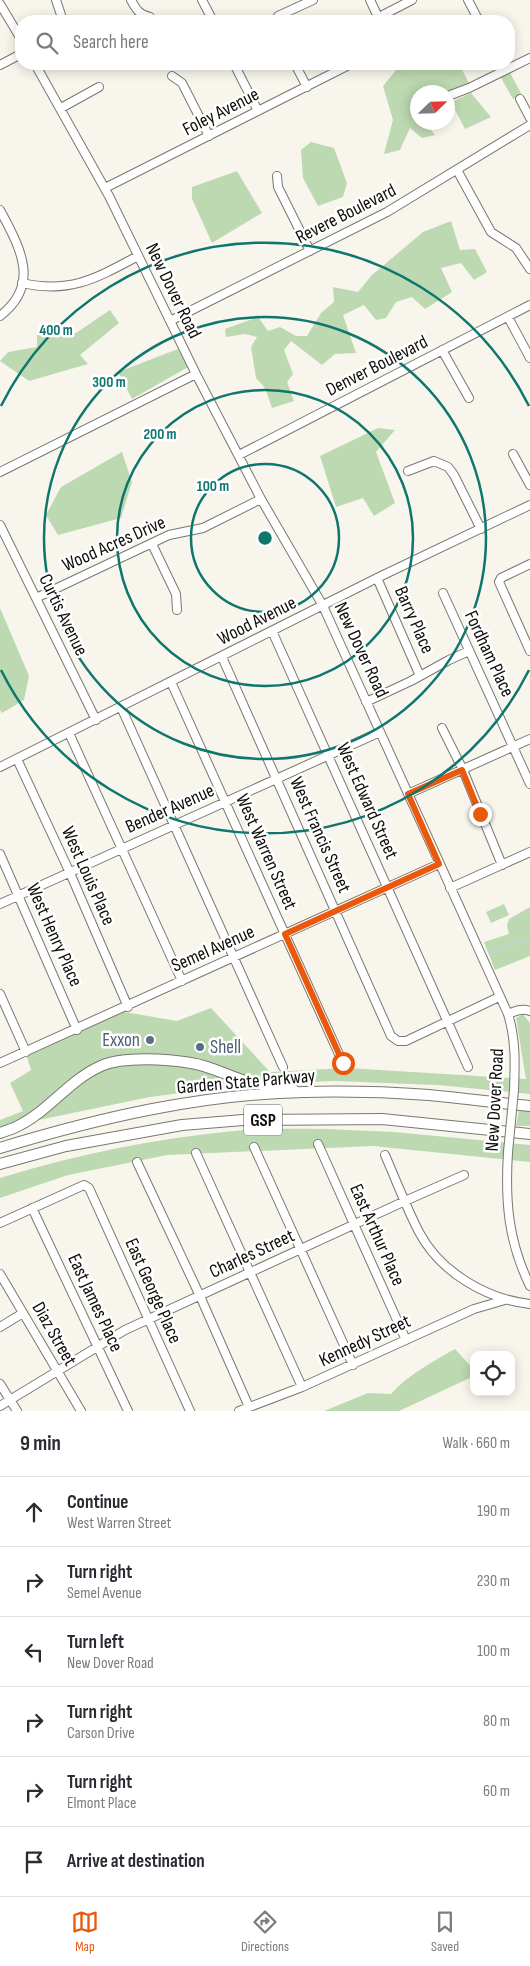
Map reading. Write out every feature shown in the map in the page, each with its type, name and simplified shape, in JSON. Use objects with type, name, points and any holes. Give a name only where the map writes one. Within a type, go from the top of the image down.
[{"type":"highway","points":[[0,1133],[19,1126],[71,1084],[101,1066],[118,1061],[155,1058],[192,1063],[252,1083],[278,1085],[303,1092]]},
{"type":"highway","name":"Garden State Parkway","points":[[0,1148],[50,1133],[138,1112],[225,1098],[303,1092],[403,1094],[530,1106]]},
{"type":"highway","name":"Garden State Parkway","points":[[0,1164],[75,1145],[182,1125],[244,1120],[382,1119],[530,1134]]},
{"type":"street","points":[[56,0],[61,15]]},
{"type":"street","points":[[131,0],[142,15]]},
{"type":"street","points":[[202,0],[210,15]]},
{"type":"street","points":[[280,15],[312,0]]},
{"type":"street","points":[[370,0],[378,15]]},
{"type":"street","points":[[387,15],[412,0]]},
{"type":"street","points":[[468,0],[476,15]]},
{"type":"street","points":[[0,4],[15,30]]},
{"type":"street","points":[[0,65],[15,57]]},
{"type":"street","points":[[515,63],[530,58]]},
{"type":"street","name":"New Dover Road","points":[[39,70],[105,188],[196,374],[261,499],[323,606],[508,1014],[515,1048],[514,1090],[506,1182],[508,1220],[518,1259],[530,1286]]},
{"type":"street","points":[[237,70],[258,112]]},
{"type":"street","points":[[298,70],[307,87]]},
{"type":"street","name":"Foley Avenue","points":[[105,188],[340,70]]},
{"type":"street","points":[[455,92],[499,70]]},
{"type":"street","points":[[172,76],[182,83],[209,136]]},
{"type":"street","points":[[61,108],[99,87]]},
{"type":"street","points":[[520,99],[530,118]]},
{"type":"street","name":"Revere Boulevard","points":[[170,321],[388,212],[530,125]]},
{"type":"street","points":[[458,170],[491,232],[516,248],[530,268]]},
{"type":"street","points":[[278,176],[278,186],[310,251]]},
{"type":"street","points":[[0,210],[22,253],[24,271],[22,283],[15,300],[0,316]]},
{"type":"street","points":[[22,283],[57,287],[81,283],[96,278],[138,256]]},
{"type":"street","name":"Denver Boulevard","points":[[239,455],[530,305]]},
{"type":"street","points":[[508,317],[530,358]]},
{"type":"street","points":[[442,350],[469,398]]},
{"type":"street","points":[[0,472],[196,374]]},
{"type":"street","points":[[513,454],[530,485]]},
{"type":"street","points":[[408,472],[434,461],[448,467],[481,529]]},
{"type":"street","name":"Wood Acres Drive","points":[[36,598],[173,534],[202,528],[261,499]]},
{"type":"street","name":"Wood Avenue","points":[[0,767],[377,578],[530,506]]},
{"type":"street","name":"Curtis Avenue","points":[[0,525],[96,720]]},
{"type":"street","points":[[152,544],[176,594],[177,610]]},
{"type":"street","points":[[530,564],[502,578],[499,582],[502,593],[530,651]]},
{"type":"street","name":"Barry Place","points":[[377,578],[420,676]]},
{"type":"street","name":"Fordham Place","points":[[444,593],[530,784]]},
{"type":"street","name":"West Edward Street","points":[[272,631],[468,1067]]},
{"type":"street","points":[[366,702],[469,651]]},
{"type":"street","name":"West Francis Street","points":[[222,657],[391,1036],[398,1041],[408,1040],[447,1020]]},
{"type":"street","name":"West Warren Street","points":[[171,682],[343,1063]]},
{"type":"street","points":[[121,707],[283,1067]]},
{"type":"street","points":[[442,728],[502,864]]},
{"type":"street","name":"Bender Avenue","points":[[0,904],[380,732]]},
{"type":"street","points":[[69,733],[182,981]]},
{"type":"street","points":[[408,794],[530,739]]},
{"type":"street","name":"West Louis Place","points":[[17,759],[70,873],[128,1007]]},
{"type":"street","points":[[450,888],[530,852]]},
{"type":"street","name":"West Henry Place","points":[[0,854],[77,1030]]},
{"type":"street","name":"Semel Avenue","points":[[0,1063],[128,1007],[439,864]]},
{"type":"street","points":[[0,994],[26,1052]]},
{"type":"street","points":[[447,1020],[499,997]]},
{"type":"street","points":[[508,1014],[517,1010],[526,1009],[530,1011]]},
{"type":"street","name":"East Arthur Place","points":[[318,1144],[406,1340]]},
{"type":"street","points":[[254,1147],[353,1365]]},
{"type":"street","points":[[196,1153],[302,1387]]},
{"type":"street","points":[[385,1155],[419,1232],[436,1256],[479,1289],[505,1300],[530,1304]]},
{"type":"street","points":[[137,1162],[200,1296],[249,1407]]},
{"type":"street","name":"Charles Street","points":[[0,1406],[98,1345],[148,1319],[464,1176]]},
{"type":"street","name":"East George Place","points":[[32,1208],[86,1185],[91,1192],[190,1411]]},
{"type":"street","points":[[0,1223],[32,1208]]},
{"type":"street","name":"East James Place","points":[[32,1208],[128,1411]]},
{"type":"street","name":"Diaz Street","points":[[0,1274],[81,1411]]},
{"type":"street","name":"Kennedy Street","points":[[239,1411],[353,1365],[474,1309],[505,1300]]},
{"type":"street","points":[[0,1327],[23,1313]]},
{"type":"street","points":[[0,1384],[16,1411]]},
{"type":"green space","points":[[396,70],[462,70],[470,85],[455,90],[455,85],[410,85],[410,128],[400,150],[384,154],[393,120],[383,86]]},
{"type":"green space","points":[[509,71],[522,95],[513,99],[500,76]]},
{"type":"green space","points":[[471,93],[491,117],[465,129],[455,110],[455,100]]},
{"type":"green space","points":[[412,130],[431,130],[435,135],[422,138]]},
{"type":"green space","points":[[311,142],[334,148],[347,183],[343,197],[318,206],[303,178],[301,150]]},
{"type":"green space","points":[[237,171],[262,213],[212,243],[192,199],[192,187]]},
{"type":"green space","points":[[451,221],[460,250],[475,249],[487,272],[474,280],[461,263],[441,268],[452,292],[425,309],[412,297],[396,302],[386,318],[376,320],[364,305],[343,315],[356,353],[335,354],[322,365],[291,341],[284,350],[293,374],[287,382],[294,401],[272,408],[265,388],[256,378],[251,347],[257,337],[245,334],[226,337],[225,329],[258,317],[268,331],[280,327],[296,336],[307,336],[321,313],[334,302],[333,287],[358,292],[372,275],[423,232]]},
{"type":"green space","points":[[110,310],[119,323],[80,355],[88,364],[29,381],[0,361],[8,352],[37,347],[37,331],[76,333]]},
{"type":"green space","points":[[178,349],[190,366],[132,399],[118,372]]},
{"type":"green space","points":[[378,428],[395,430],[376,452],[395,503],[374,516],[363,498],[336,507],[320,456]]},
{"type":"green space","points":[[122,452],[132,482],[121,518],[58,535],[46,515],[61,487]]},
{"type":"green space","points":[[0,608],[29,676],[24,700],[2,713],[0,710]]},
{"type":"green space","points":[[504,904],[509,915],[491,923],[486,912]]},
{"type":"green space","points":[[530,907],[530,956],[495,970],[484,942],[509,934],[507,926],[509,919]]},
{"type":"green space","points":[[211,1008],[270,1072],[348,1068],[526,1079],[516,1018],[523,1014],[530,1023],[530,1094],[437,1085],[335,1081],[242,1085],[150,1097],[0,1128],[0,1120],[23,1111],[10,1083],[31,1070],[26,1054],[119,1011],[177,1021]]},
{"type":"green space","points":[[519,1110],[530,1111],[530,1126],[516,1126]]},
{"type":"green space","points":[[325,1129],[394,1132],[530,1145],[530,1162],[373,1146],[167,1155],[68,1175],[0,1198],[0,1178],[116,1148],[234,1131]]},
{"type":"green space","points":[[455,1349],[470,1366],[470,1378],[399,1411],[324,1411],[368,1393],[391,1394],[413,1374]]},
{"type":"waterway","points":[[487,951],[530,939]]},
{"type":"place","name":"Exxon","points":[[150,1040]]},
{"type":"place","name":"Shell","points":[[200,1047]]},
{"type":"route","points":[[343,1063],[285,934],[439,864],[408,794],[462,770],[480,814]]}]
